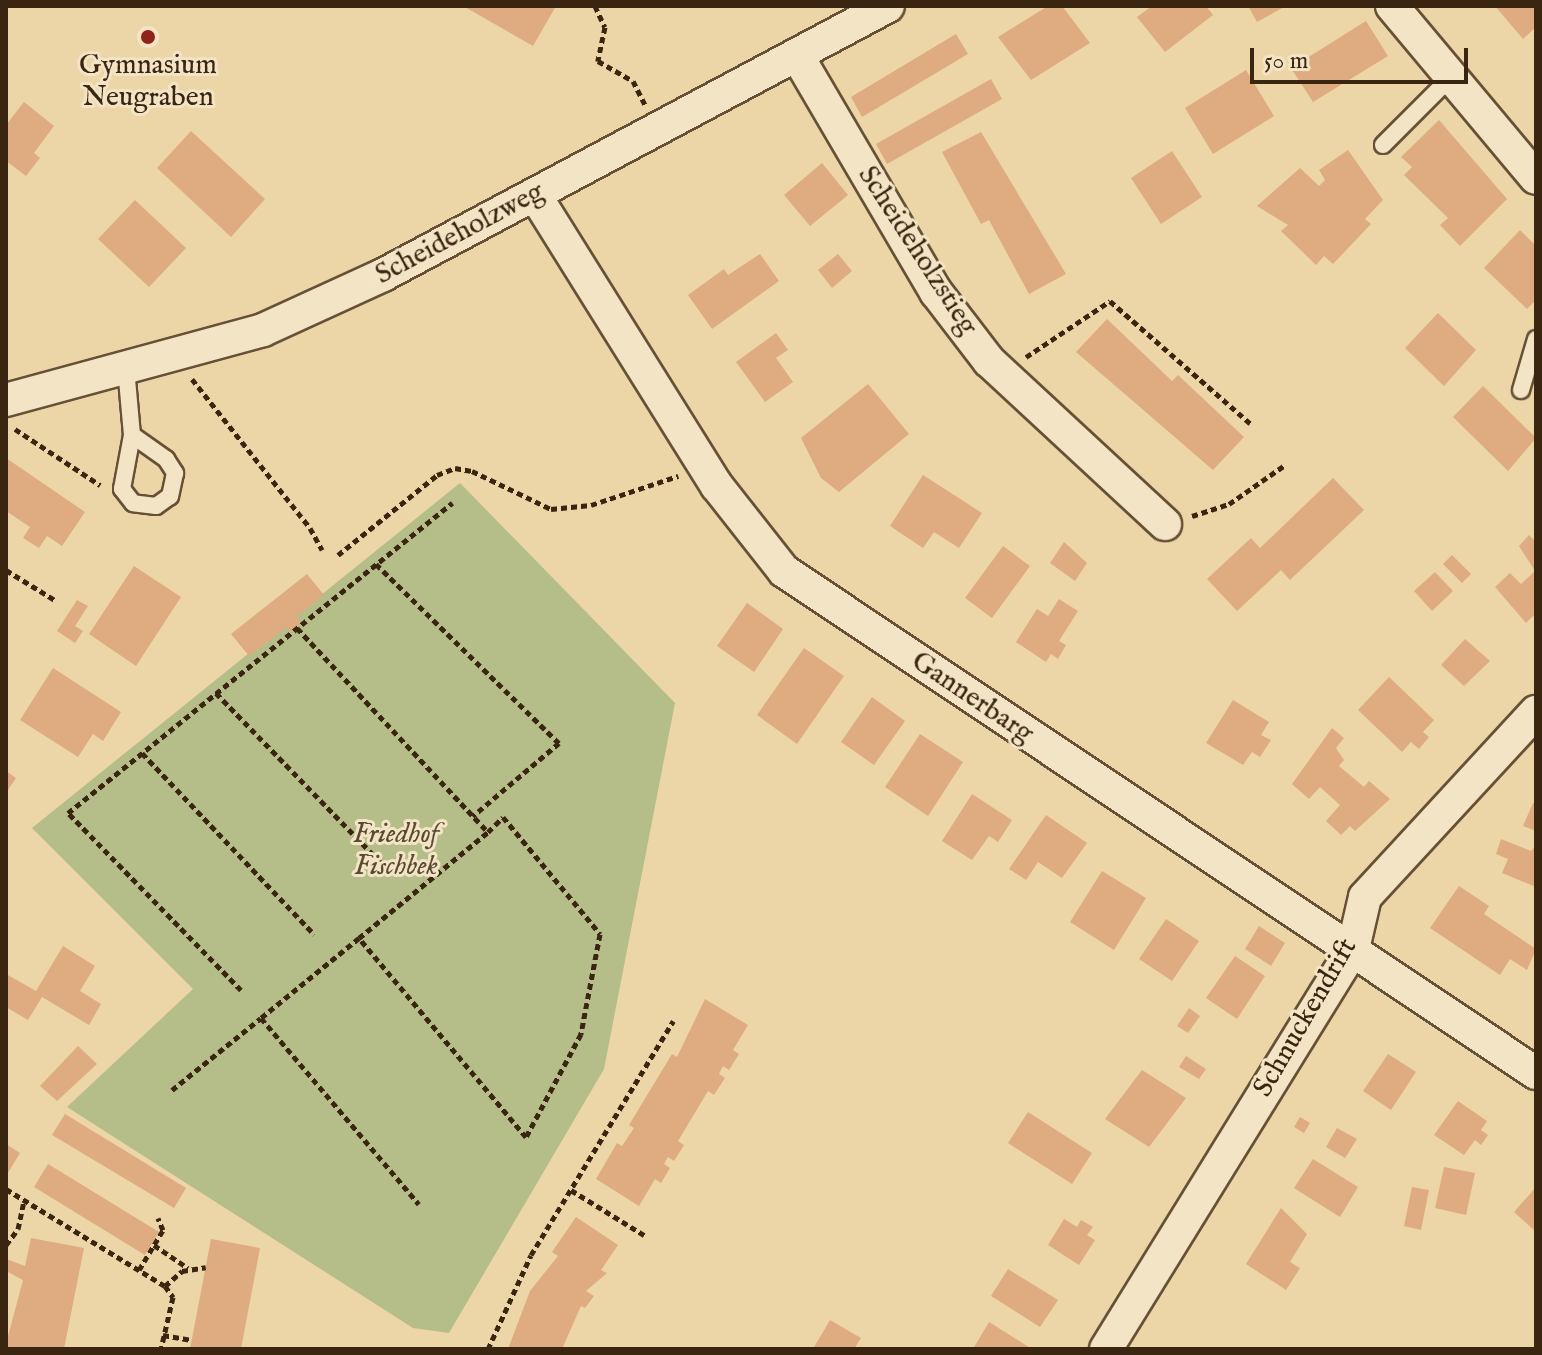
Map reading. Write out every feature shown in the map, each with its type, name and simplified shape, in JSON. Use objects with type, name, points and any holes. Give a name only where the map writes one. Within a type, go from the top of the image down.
[{"type":"street","name":"Scheideholzweg","points":[[6,400],[263,330],[383,275],[798,57],[888,6]]},
{"type":"street","points":[[1392,6],[1536,178]]},
{"type":"street","name":"Scheideholzstieg","points":[[798,57],[936,292],[1002,374],[1165,524]]},
{"type":"street","name":"Gannerbarg","points":[[535,195],[702,463],[784,571],[1536,1073]]},
{"type":"street","name":"Schnuckendrift","points":[[1106,1349],[1353,949],[1365,897],[1536,712]]},
{"type":"lane","points":[[1383,145],[1451,77]]},
{"type":"lane","points":[[1521,390],[1536,339]]},
{"type":"lane","points":[[126,368],[132,435],[121,483],[129,499],[144,507],[166,500],[175,485],[170,463],[132,435]]},
{"type":"path","points":[[595,6],[605,27],[598,61],[633,81],[658,131]]},
{"type":"path","points":[[1002,374],[1110,301],[1250,423]]},
{"type":"path","points":[[175,354],[310,528],[322,550]]},
{"type":"path","points":[[6,423],[97,485],[121,483]]},
{"type":"path","points":[[338,555],[437,475],[455,468],[472,471],[551,509],[591,505],[702,463]]},
{"type":"path","points":[[1165,524],[1229,504],[1285,465]]},
{"type":"path","points":[[241,990],[68,813],[452,503]]},
{"type":"path","points":[[376,564],[559,743],[473,816]]},
{"type":"path","points":[[6,570],[55,600]]},
{"type":"path","points":[[297,628],[488,832]]},
{"type":"path","points":[[216,693],[392,874]]},
{"type":"path","points":[[142,753],[314,934]]},
{"type":"path","points":[[172,1090],[503,817],[600,934],[581,1034],[526,1137],[359,938]]},
{"type":"path","points":[[261,1018],[419,1204]]},
{"type":"path","points":[[488,1349],[514,1287],[673,1021]]},
{"type":"path","points":[[6,1189],[165,1286],[173,1297],[161,1349]]},
{"type":"path","points":[[571,1190],[644,1235]]},
{"type":"path","points":[[6,1245],[18,1229],[24,1200]]},
{"type":"path","points":[[139,1270],[163,1230],[158,1218]]},
{"type":"path","points":[[154,1245],[189,1269]]},
{"type":"path","points":[[165,1286],[189,1269],[206,1267]]},
{"type":"path","points":[[163,1335],[192,1340]]},
{"type":"green space","name":"Friedhof Fischbek","points":[[460,483],[675,703],[604,1069],[449,1333],[413,1328],[67,1107],[193,989],[32,828]]},
{"type":"building","points":[[463,6],[556,6],[533,46]]},
{"type":"building","points":[[1048,6],[1062,6],[1090,43],[1031,80],[998,37]]},
{"type":"building","points":[[1152,6],[1206,6],[1213,15],[1165,52],[1137,17]]},
{"type":"building","points":[[1248,6],[1286,6],[1257,22]]},
{"type":"building","points":[[1495,6],[1536,6],[1536,27],[1523,39]]},
{"type":"building","points":[[1366,21],[1388,56],[1313,102],[1291,68]]},
{"type":"building","points":[[956,34],[968,54],[862,117],[851,97]]},
{"type":"building","points":[[1246,70],[1274,116],[1213,154],[1185,108]]},
{"type":"building","points":[[991,79],[1002,99],[887,164],[876,144]]},
{"type":"building","points":[[24,102],[54,126],[34,153],[40,158],[26,176],[6,161],[6,125]]},
{"type":"building","points":[[1439,120],[1507,199],[1460,246],[1440,225],[1448,218],[1404,175],[1412,167],[1401,157]]},
{"type":"building","points":[[191,131],[265,199],[231,237],[157,168]]},
{"type":"building","points":[[981,132],[1066,274],[1029,294],[989,220],[981,224],[942,152]]},
{"type":"building","points":[[1348,150],[1383,200],[1365,219],[1371,224],[1333,264],[1324,256],[1316,265],[1281,231],[1288,225],[1257,206],[1300,168],[1319,186],[1325,180],[1319,170]]},
{"type":"building","points":[[1172,151],[1202,197],[1161,224],[1131,178]]},
{"type":"building","points":[[822,163],[848,195],[810,226],[784,195]]},
{"type":"building","points":[[135,200],[186,248],[149,287],[98,239]]},
{"type":"building","points":[[1520,230],[1536,246],[1536,300],[1527,309],[1484,268]]},
{"type":"building","points":[[760,254],[779,281],[712,329],[688,295],[724,269],[728,275]]},
{"type":"building","points":[[838,254],[852,271],[832,288],[818,270]]},
{"type":"building","points":[[1438,313],[1476,350],[1444,386],[1405,348]]},
{"type":"building","points":[[1107,319],[1172,381],[1178,375],[1244,437],[1213,470],[1076,352]]},
{"type":"building","points":[[776,333],[788,350],[776,358],[793,382],[765,402],[736,362]]},
{"type":"building","points":[[868,384],[909,434],[839,492],[821,478],[801,438]]},
{"type":"building","points":[[1483,386],[1536,438],[1508,471],[1453,417]]},
{"type":"building","points":[[6,458],[85,512],[62,546],[47,536],[39,548],[23,538],[30,527],[6,511]]},
{"type":"building","points":[[923,475],[982,513],[959,548],[934,532],[923,548],[890,526]]},
{"type":"building","points":[[1333,478],[1364,510],[1290,580],[1281,570],[1237,611],[1207,579],[1251,538],[1260,548]]},
{"type":"building","points":[[1529,535],[1536,542],[1536,613],[1526,623],[1495,587],[1510,573],[1521,584],[1535,571],[1519,546]]},
{"type":"building","points":[[1064,542],[1087,563],[1075,581],[1050,563]]},
{"type":"building","points":[[1003,546],[1030,566],[992,618],[965,598]]},
{"type":"building","points":[[1452,555],[1471,574],[1462,583],[1443,564]]},
{"type":"building","points":[[134,566],[181,597],[136,666],[89,634]]},
{"type":"building","points":[[1435,572],[1453,591],[1432,611],[1414,591]]},
{"type":"building","points":[[307,574],[324,595],[296,617],[301,623],[291,632],[287,627],[249,656],[231,634]]},
{"type":"building","points":[[1059,599],[1078,611],[1059,641],[1066,645],[1058,659],[1051,654],[1046,662],[1016,642],[1037,609],[1048,616]]},
{"type":"building","points":[[77,600],[88,606],[75,626],[83,631],[75,643],[57,631]]},
{"type":"building","points":[[747,603],[783,629],[754,672],[717,646]]},
{"type":"building","points":[[1465,639],[1490,661],[1464,686],[1441,665]]},
{"type":"building","points":[[804,648],[844,676],[797,744],[757,715]]},
{"type":"building","points":[[53,668],[121,712],[103,741],[93,734],[78,757],[20,720]]},
{"type":"building","points":[[1389,677],[1434,720],[1423,732],[1429,737],[1419,749],[1411,742],[1402,752],[1358,710]]},
{"type":"building","points":[[872,697],[905,721],[874,765],[841,742]]},
{"type":"building","points":[[1233,700],[1269,722],[1261,735],[1271,740],[1260,757],[1252,752],[1243,765],[1206,743]]},
{"type":"building","points":[[1332,728],[1344,738],[1336,748],[1344,760],[1339,766],[1364,787],[1369,781],[1390,799],[1355,831],[1350,826],[1341,835],[1326,821],[1340,805],[1320,787],[1309,799],[1292,784]]},
{"type":"building","points":[[920,734],[963,762],[928,816],[885,787]]},
{"type":"building","points":[[6,771],[16,778],[6,793]]},
{"type":"building","points":[[972,794],[1012,820],[998,842],[989,836],[972,860],[942,841]]},
{"type":"building","points":[[1533,803],[1536,804],[1536,831],[1523,826]]},
{"type":"building","points":[[1046,815],[1087,843],[1062,878],[1038,862],[1026,880],[1009,869]]},
{"type":"building","points":[[1501,839],[1531,851],[1536,845],[1536,887],[1502,873],[1508,859],[1496,854]]},
{"type":"building","points":[[1102,871],[1146,898],[1114,950],[1070,922]]},
{"type":"building","points":[[1459,886],[1489,906],[1484,914],[1536,949],[1527,970],[1510,959],[1500,975],[1430,928]]},
{"type":"building","points":[[1166,919],[1199,941],[1172,981],[1139,959]]},
{"type":"building","points":[[1259,926],[1285,943],[1271,966],[1245,949]]},
{"type":"building","points":[[63,946],[95,966],[80,991],[101,1004],[89,1025],[42,997],[28,1020],[6,1007],[6,974],[36,991]]},
{"type":"building","points":[[1235,956],[1265,976],[1237,1019],[1206,998]]},
{"type":"building","points":[[705,999],[748,1025],[733,1050],[739,1054],[729,1070],[723,1066],[719,1074],[725,1078],[714,1095],[708,1091],[678,1141],[684,1145],[674,1161],[668,1157],[664,1164],[670,1168],[661,1183],[655,1179],[639,1206],[596,1179],[617,1143],[622,1146],[634,1128],[629,1125],[672,1054],[677,1057]]},
{"type":"building","points":[[1189,1008],[1200,1016],[1188,1033],[1177,1026]]},
{"type":"building","points":[[78,1046],[97,1064],[57,1101],[40,1086]]},
{"type":"building","points":[[1388,1054],[1416,1072],[1391,1110],[1363,1091]]},
{"type":"building","points":[[1186,1056],[1206,1069],[1199,1079],[1179,1067]]},
{"type":"building","points":[[1142,1070],[1186,1098],[1149,1147],[1105,1119]]},
{"type":"building","points":[[1458,1101],[1487,1121],[1481,1130],[1488,1135],[1481,1145],[1475,1140],[1464,1155],[1434,1135]]},
{"type":"building","points":[[1028,1112],[1092,1153],[1072,1184],[1008,1143]]},
{"type":"building","points":[[65,1114],[186,1188],[174,1208],[52,1135]]},
{"type":"building","points":[[1300,1117],[1310,1123],[1304,1133],[1294,1127]]},
{"type":"building","points":[[1337,1128],[1357,1139],[1345,1158],[1326,1147]]},
{"type":"building","points":[[6,1144],[20,1153],[6,1176]]},
{"type":"building","points":[[1313,1159],[1358,1187],[1340,1217],[1294,1188]]},
{"type":"building","points":[[48,1164],[159,1232],[145,1255],[34,1187]]},
{"type":"building","points":[[1444,1167],[1475,1173],[1466,1215],[1435,1208]]},
{"type":"building","points":[[1412,1187],[1429,1190],[1421,1230],[1404,1226]]},
{"type":"building","points":[[1536,1187],[1536,1232],[1514,1212]]},
{"type":"building","points":[[1281,1208],[1307,1234],[1290,1262],[1300,1268],[1286,1290],[1246,1264]]},
{"type":"building","points":[[576,1217],[618,1245],[601,1270],[607,1273],[586,1291],[594,1296],[585,1308],[581,1306],[562,1349],[508,1349],[530,1291],[558,1256],[552,1252]]},
{"type":"building","points":[[1064,1219],[1077,1227],[1081,1220],[1093,1227],[1087,1235],[1095,1240],[1079,1265],[1048,1245]]},
{"type":"building","points":[[31,1238],[84,1248],[64,1349],[9,1349],[6,1344],[23,1280],[6,1271],[6,1259],[25,1266]]},
{"type":"building","points":[[211,1239],[260,1248],[241,1349],[190,1349]]},
{"type":"building","points":[[1008,1269],[1058,1300],[1040,1327],[991,1296]]},
{"type":"building","points":[[830,1320],[861,1338],[854,1349],[813,1349]]},
{"type":"building","points":[[989,1322],[1032,1349],[973,1349]]},
{"type":"place","name":"Gymnasium Neugraben","points":[[148,37]]}]
